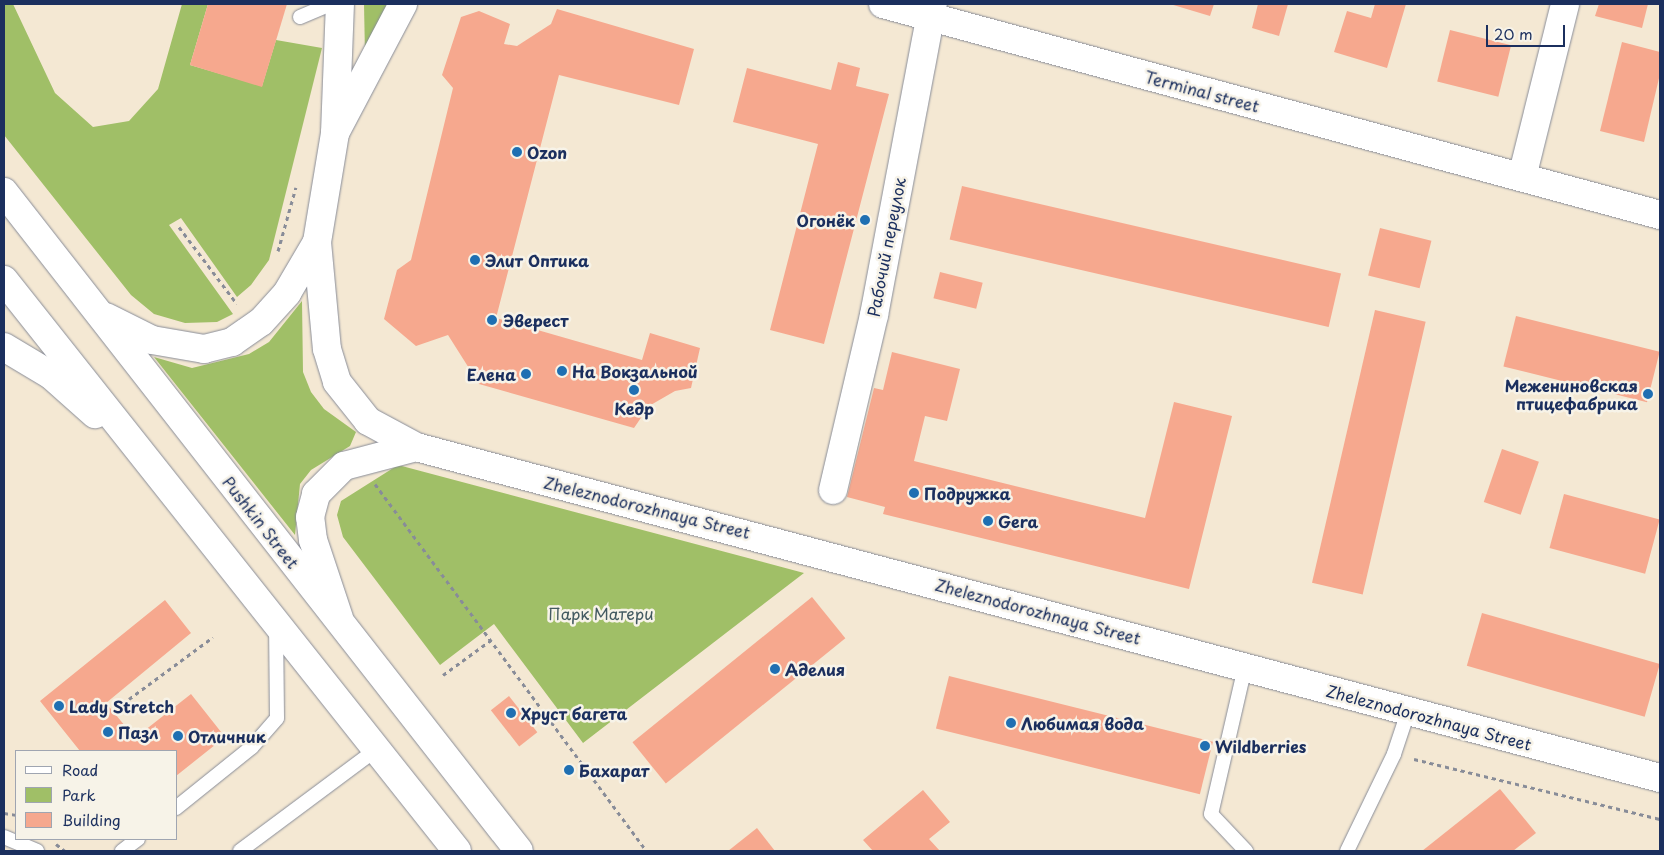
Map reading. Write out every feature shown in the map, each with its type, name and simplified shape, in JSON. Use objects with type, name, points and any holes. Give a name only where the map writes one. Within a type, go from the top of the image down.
[{"type":"main road","points":[[100,314],[152,340],[180,347],[204,349],[232,342],[261,322],[287,293],[317,242],[335,133],[340,4]]},
{"type":"main road","points":[[335,133],[403,4]]},
{"type":"main road","name":"Terminal street","points":[[883,4],[931,10],[1660,215]]},
{"type":"main road","points":[[1522,177],[1565,4]]},
{"type":"main road","name":"Рабочий переулок","points":[[833,490],[874,315],[931,10]]},
{"type":"main road","name":"Pushkin Street","points":[[4,192],[519,851]]},
{"type":"main road","name":"Zheleznodorozhnaya Street","points":[[317,242],[327,349],[337,382],[368,421],[416,447],[1660,778]]},
{"type":"main road","points":[[4,280],[457,851]]},
{"type":"main road","points":[[4,347],[51,375],[150,462]]},
{"type":"main road","points":[[340,622],[313,540],[310,518],[316,494],[344,466],[416,447]]},
{"type":"lane","points":[[300,17],[330,4]]},
{"type":"lane","points":[[178,806],[252,747],[277,718],[275,620]]},
{"type":"lane","points":[[1245,668],[1211,814],[1246,851]]},
{"type":"lane","points":[[1347,851],[1394,754],[1408,712]]},
{"type":"lane","points":[[240,851],[377,749]]},
{"type":"lane","points":[[4,837],[37,851]]},
{"type":"lane","points":[[122,851],[137,840]]},
{"type":"path","points":[[274,262],[297,183]]},
{"type":"path","points":[[179,227],[235,306],[242,300]]},
{"type":"path","points":[[370,477],[647,851]]},
{"type":"path","points":[[129,699],[213,637]]},
{"type":"path","points":[[443,675],[491,640]]},
{"type":"path","points":[[1394,754],[1660,819]]},
{"type":"green space","points":[[4,4],[13,4],[55,93],[93,127],[129,121],[158,89],[182,4],[208,4],[190,65],[262,86],[276,40],[322,48],[269,260],[251,285],[237,297],[181,218],[169,225],[233,314],[217,322],[185,323],[154,314],[131,295],[4,135]]},
{"type":"green space","points":[[364,4],[391,4],[365,55]]},
{"type":"green space","points":[[302,301],[303,372],[311,392],[324,409],[356,432],[350,446],[311,470],[300,484],[295,535],[154,357],[192,368],[249,354],[269,342]]},
{"type":"green space","name":"Парк Матери","points":[[398,465],[804,573],[583,743],[494,624],[440,665],[343,537],[337,515],[341,501]]},
{"type":"building","points":[[208,4],[287,4],[262,87],[190,65]]},
{"type":"building","points":[[1170,4],[1214,4],[1210,16]]},
{"type":"building","points":[[1258,4],[1288,4],[1279,36],[1252,28]]},
{"type":"building","points":[[1375,4],[1406,4],[1387,68],[1334,52],[1347,11],[1371,18]]},
{"type":"building","points":[[1599,4],[1648,4],[1642,28],[1595,16]]},
{"type":"building","points":[[557,9],[694,49],[679,105],[559,75],[496,318],[642,360],[650,333],[700,348],[691,388],[675,391],[649,406],[634,428],[479,384],[448,335],[416,346],[384,319],[397,270],[411,260],[453,88],[442,75],[461,17],[479,11],[510,24],[504,44],[517,46],[551,24]]},
{"type":"building","points":[[1450,30],[1511,45],[1498,97],[1437,81]]},
{"type":"building","points":[[1622,42],[1660,52],[1660,74],[1644,142],[1600,131]]},
{"type":"building","points":[[838,62],[860,68],[856,86],[889,94],[824,344],[770,330],[818,144],[733,122],[747,68],[831,90]]},
{"type":"building","points":[[962,186],[1341,274],[1329,327],[950,240]]},
{"type":"building","points":[[1380,228],[1431,241],[1420,288],[1368,276]]},
{"type":"building","points":[[940,272],[983,283],[976,309],[933,298]]},
{"type":"building","points":[[1375,310],[1426,322],[1363,595],[1312,583]]},
{"type":"building","points":[[1516,316],[1660,352],[1647,402],[1503,366]]},
{"type":"building","points":[[892,352],[960,369],[947,421],[925,416],[914,461],[1145,518],[1174,402],[1232,416],[1189,589],[883,514],[885,507],[847,497],[874,388],[883,390]]},
{"type":"building","points":[[1502,449],[1539,462],[1521,515],[1484,502]]},
{"type":"building","points":[[1564,494],[1660,520],[1645,574],[1550,548]]},
{"type":"building","points":[[812,597],[845,638],[666,784],[632,742]]},
{"type":"building","points":[[165,600],[191,633],[106,703],[135,738],[191,694],[225,737],[178,774],[178,750],[79,750],[40,701]]},
{"type":"building","points":[[1482,613],[1660,664],[1645,717],[1467,666]]},
{"type":"building","points":[[949,676],[1213,742],[1200,794],[936,728]]},
{"type":"building","points":[[509,696],[537,732],[519,746],[491,710]]},
{"type":"building","points":[[1500,789],[1536,833],[1513,851],[1422,851]]},
{"type":"building","points":[[923,790],[950,822],[929,839],[940,851],[873,851],[863,840]]},
{"type":"building","points":[[757,828],[775,851],[728,851]]},
{"type":"place","name":"Ozon","points":[[517,152]]},
{"type":"place","name":"Огонёк","points":[[865,220]]},
{"type":"place","name":"Элит Оптика","points":[[475,260]]},
{"type":"place","name":"Эверест","points":[[492,320]]},
{"type":"place","name":"На Вокзальной","points":[[562,371]]},
{"type":"place","name":"Елена","points":[[526,374]]},
{"type":"place","name":"Кедр","points":[[634,390]]},
{"type":"place","name":"Межениновская птицефабрика","points":[[1648,394]]},
{"type":"place","name":"Подружка","points":[[914,493]]},
{"type":"place","name":"Gera","points":[[988,521]]},
{"type":"place","name":"Аделия","points":[[775,669]]},
{"type":"place","name":"Lady Stretch","points":[[59,706]]},
{"type":"place","name":"Хруст багета","points":[[511,713]]},
{"type":"place","name":"Любимая вода","points":[[1011,723]]},
{"type":"place","name":"Пазл","points":[[108,732]]},
{"type":"place","name":"Отличник","points":[[178,736]]},
{"type":"place","name":"Wildberries","points":[[1205,746]]},
{"type":"place","name":"Бахарат","points":[[569,770]]}]
